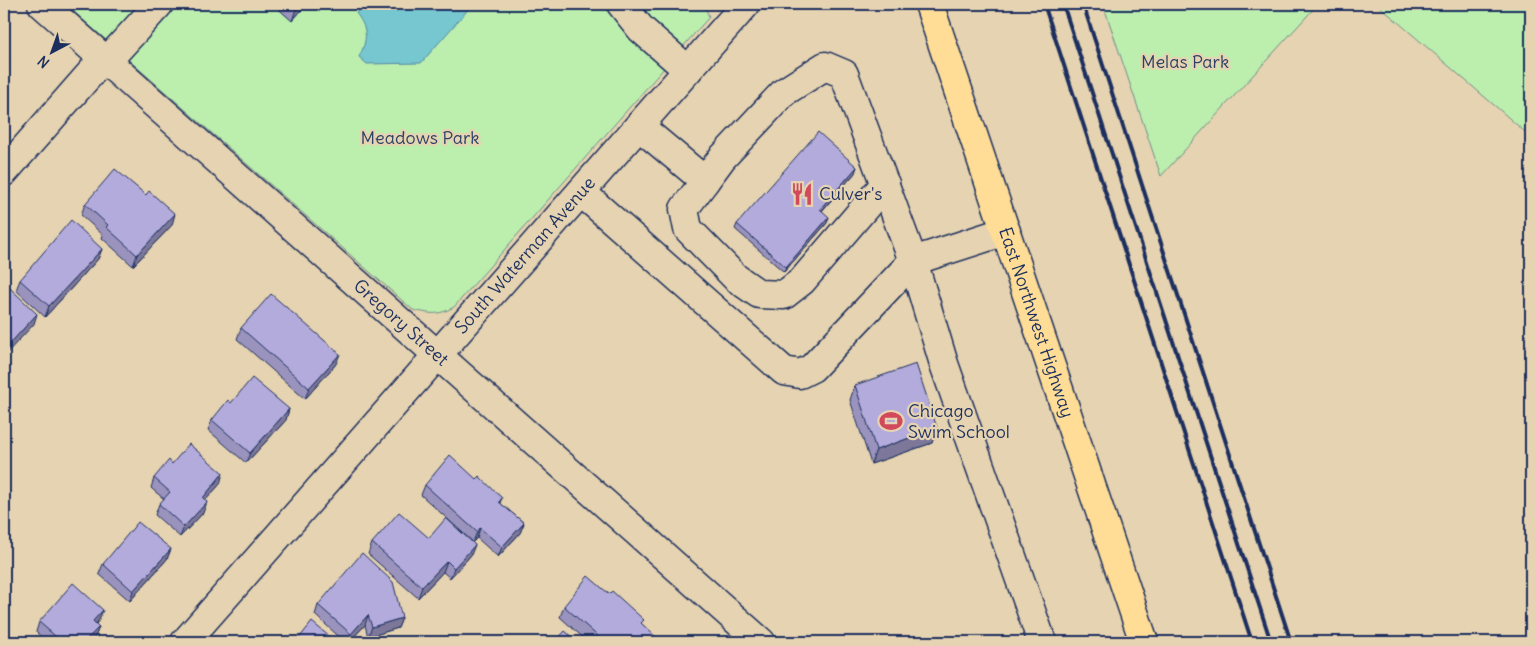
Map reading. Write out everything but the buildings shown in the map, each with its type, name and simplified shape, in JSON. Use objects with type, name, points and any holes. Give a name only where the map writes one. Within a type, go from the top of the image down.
[{"type":"main road","name":"East Northwest Highway","points":[[928,4],[1144,642]]},
{"type":"street","name":"Gregory Street","points":[[42,4],[760,642]]},
{"type":"street","points":[[4,172],[105,60],[159,4]]},
{"type":"street","points":[[622,4],[641,29],[688,70]]},
{"type":"street","name":"South Waterman Avenue","points":[[185,642],[746,4]]},
{"type":"street","points":[[885,184],[802,281],[784,295],[759,294],[736,278],[688,229],[684,208],[722,158],[784,92],[825,66],[844,74],[885,184],[913,261],[944,364],[1042,642]]},
{"type":"street","points":[[639,126],[705,181]]},
{"type":"street","points":[[581,192],[784,371],[800,374],[812,368],[913,261],[1006,231]]},
{"type":"green space","name":"Meadows Park","points":[[65,4],[704,4],[709,17],[454,307],[443,312],[434,313],[413,310]]},
{"type":"green space","name":"Melas Park","points":[[1103,4],[1318,4],[1161,176]]},
{"type":"green space","points":[[1377,4],[1531,4],[1531,137]]},
{"type":"water","points":[[364,4],[473,4],[421,63],[367,64],[359,57],[364,45],[365,29],[356,13]]},
{"type":"railway","points":[[1044,4],[1252,642]]},
{"type":"railway","points":[[1063,4],[1271,642]]},
{"type":"railway","points":[[1083,4],[1291,642]]},
{"type":"place","name":"Culver's","points":[[802,194]]},
{"type":"place","name":"Chicago Swim School","points":[[891,421]]}]
